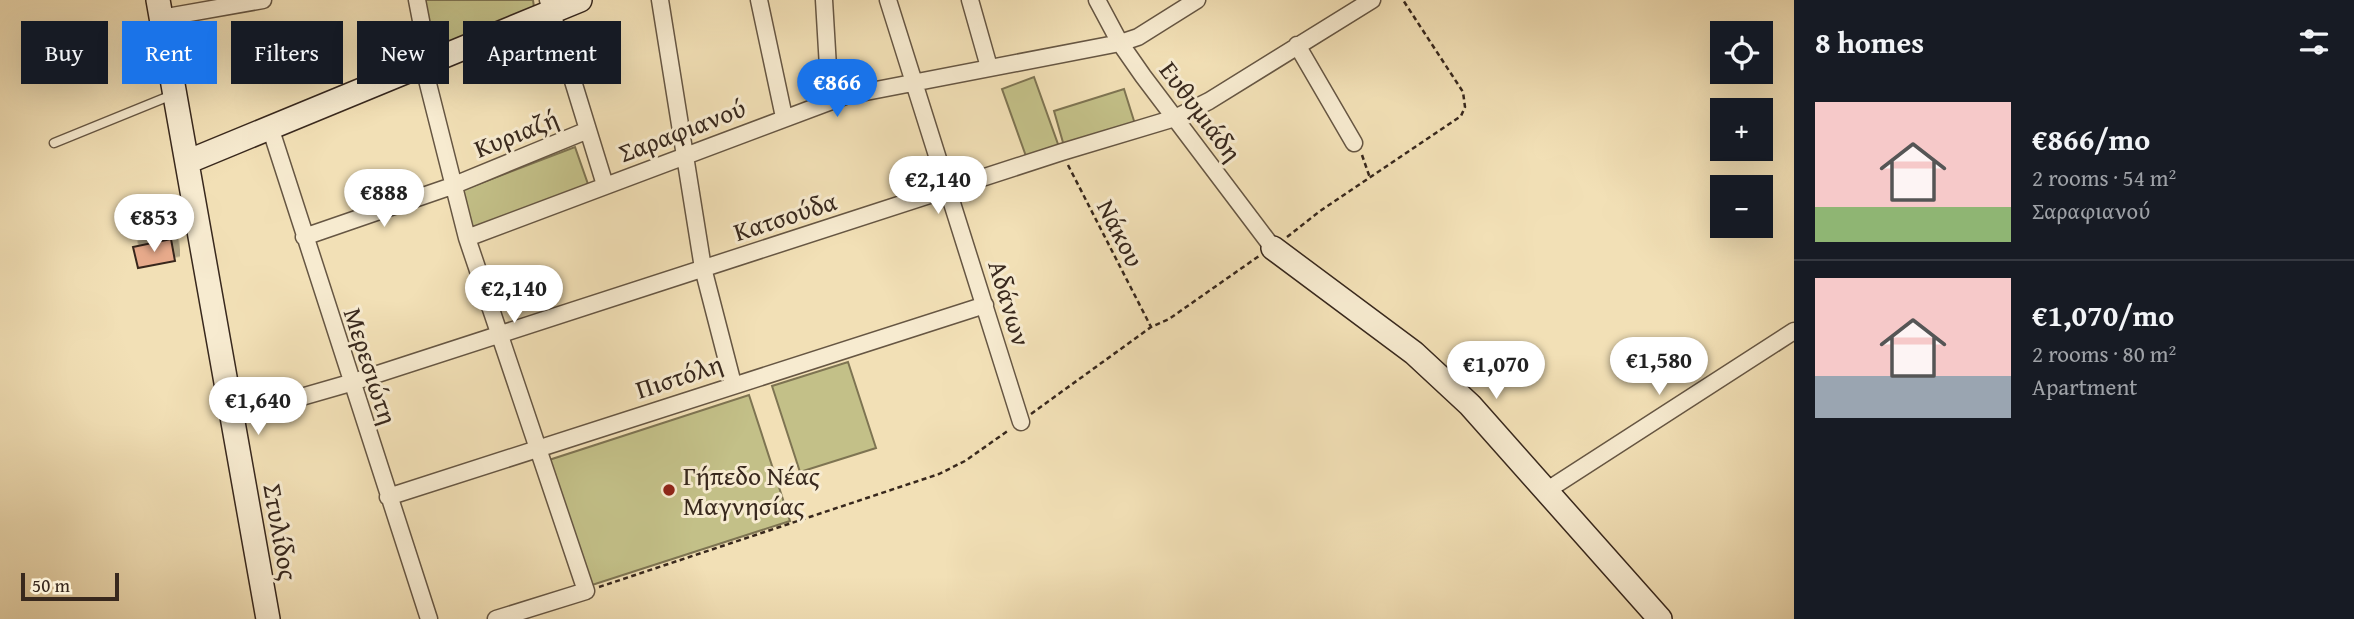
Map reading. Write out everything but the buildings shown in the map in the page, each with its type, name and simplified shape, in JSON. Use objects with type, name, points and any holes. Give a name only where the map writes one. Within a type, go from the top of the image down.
[{"type":"street","points":[[160,9],[262,0]]},
{"type":"street","points":[[416,0],[419,21]]},
{"type":"street","points":[[449,52],[549,6],[580,0]]},
{"type":"street","points":[[660,0],[703,268],[733,384]]},
{"type":"street","points":[[760,0],[784,117]]},
{"type":"street","points":[[824,0],[830,101]]},
{"type":"street","name":"Αδάνων","points":[[888,0],[1021,422]]},
{"type":"street","points":[[970,0],[989,67]]},
{"type":"street","name":"Ευθυμιάδη","points":[[1097,0],[1120,43],[1273,248]]},
{"type":"street","name":"Σαραφιανού","points":[[467,238],[830,101],[915,81],[1120,43],[1138,37],[1197,0]]},
{"type":"street","name":"Κατσούδα","points":[[232,418],[351,383],[949,188],[1175,118],[1209,101],[1372,0]]},
{"type":"street","points":[[549,6],[605,186]]},
{"type":"street","name":"Στυλίδος","points":[[160,9],[268,619]]},
{"type":"street","points":[[1297,45],[1354,143]]},
{"type":"street","points":[[187,162],[375,84]]},
{"type":"street","points":[[430,84],[452,186],[467,238],[497,335],[586,591],[496,619]]},
{"type":"street","name":"Μερεσιώτη","points":[[271,127],[351,383],[429,619]]},
{"type":"street","name":"Κυριαζή","points":[[304,236],[452,186],[588,130]]},
{"type":"street","points":[[1273,248],[1428,365],[1470,405],[1661,619]]},
{"type":"street","name":"Πιστόλη","points":[[388,498],[535,447],[985,305]]},
{"type":"street","points":[[1546,491],[1794,331]]},
{"type":"lane","points":[[54,143],[175,94]]},
{"type":"path","points":[[586,591],[775,531],[939,474],[965,461],[1151,327],[1169,319],[1235,270],[1273,248],[1320,211],[1453,124],[1465,107],[1463,92],[1403,0]]},
{"type":"path","points":[[1354,143],[1366,162],[1370,178]]},
{"type":"path","name":"Νάκου","points":[[1062,152],[1151,327]]},
{"type":"shaded area","points":[[422,0],[533,0],[535,14],[517,21],[463,21],[463,43],[449,48],[449,21],[426,21]]},
{"type":"shaded area","points":[[1034,77],[1059,147],[1027,159],[1002,89]]},
{"type":"shaded area","points":[[1124,89],[1135,124],[1064,146],[1054,111]]},
{"type":"shaded area","points":[[575,147],[589,187],[472,231],[460,191]]},
{"type":"shaded area","points":[[848,362],[876,448],[800,472],[772,386]]},
{"type":"shaded area","name":"Γήπεδο Νέας Μαγνησίας","points":[[749,395],[790,521],[589,586],[549,460]]},
{"type":"place","name":"Γήπεδο Νέας Μαγνησίας","points":[[669,490]]}]
